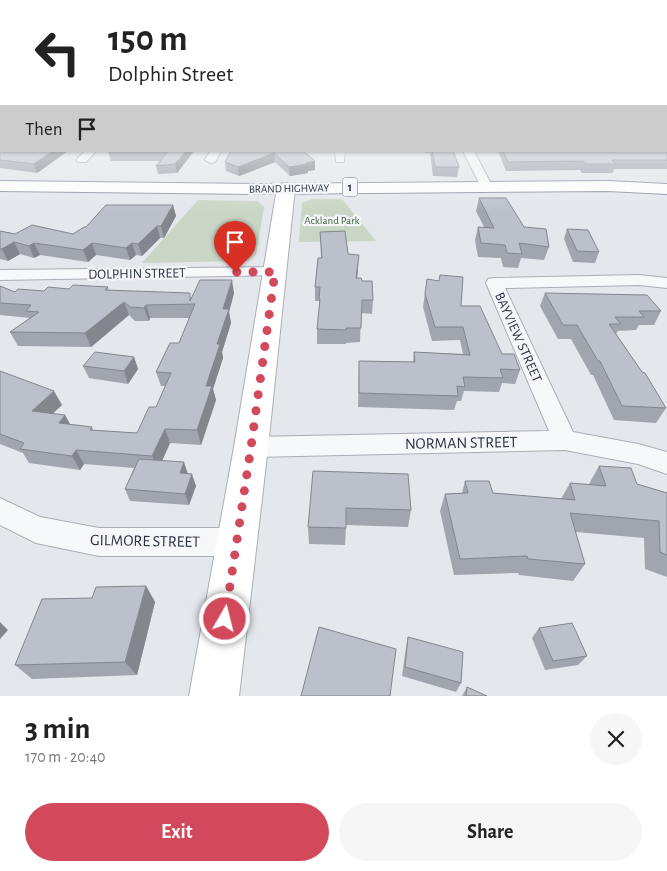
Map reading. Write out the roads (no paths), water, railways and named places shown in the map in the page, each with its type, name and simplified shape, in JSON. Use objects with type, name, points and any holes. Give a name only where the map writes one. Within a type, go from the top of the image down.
[{"type":"main road","name":"BRAND HIGHWAY","points":[[608,186],[667,181]]},
{"type":"main road","name":"BRAND HIGHWAY","points":[[5,187],[608,186],[667,189]]},
{"type":"main road","points":[[214,696],[251,447],[286,188]]},
{"type":"street","points":[[82,160],[90,152]]},
{"type":"street","points":[[469,152],[486,186]]},
{"type":"street","name":"DOLPHIN STREET","points":[[0,274],[275,272]]},
{"type":"street","name":"BAYVIEW STREET","points":[[565,440],[494,283],[639,280],[667,283]]},
{"type":"street","name":"NORMAN STREET","points":[[251,447],[565,440],[638,454],[667,464]]},
{"type":"street","name":"GILMORE STREET","points":[[0,511],[36,530],[99,542],[236,542]]},
{"type":"park label","name":"Ackland Park","points":[[332,220]]}]
